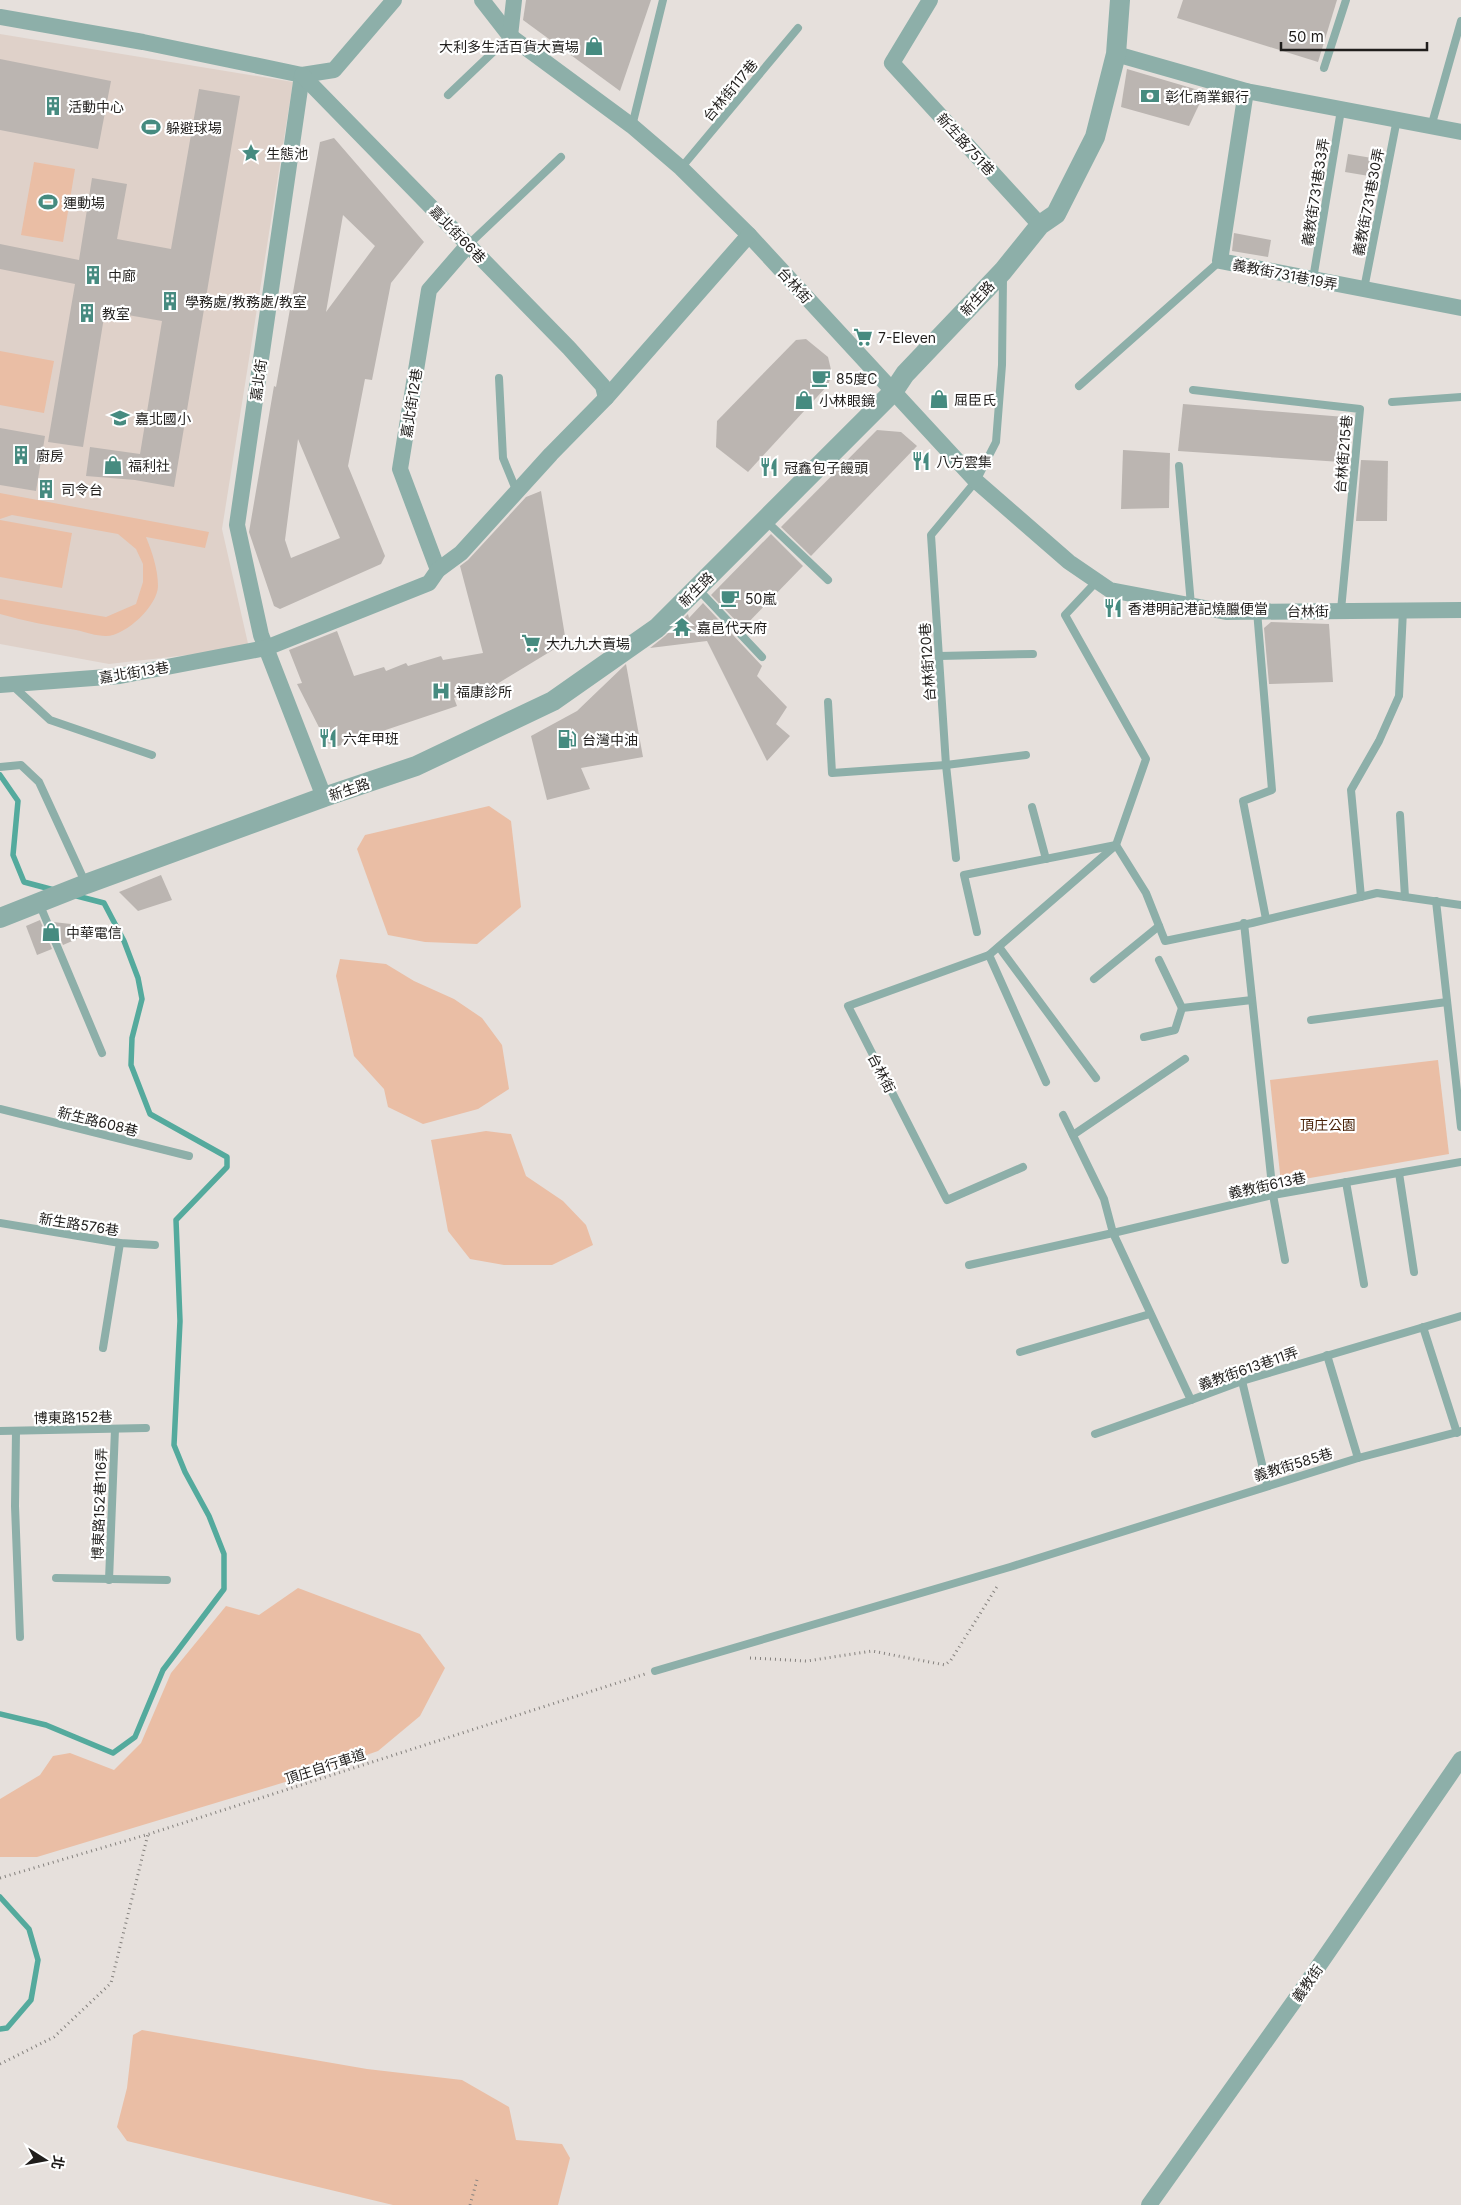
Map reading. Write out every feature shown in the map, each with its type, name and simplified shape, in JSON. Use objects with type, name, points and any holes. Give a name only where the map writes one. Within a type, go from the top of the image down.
[{"type":"street","points":[[0,17],[143,42],[302,75],[334,70],[394,0]]},
{"type":"street","name":"台林街","points":[[482,0],[510,36],[632,126],[681,168],[749,235],[976,481],[1069,562],[1110,590],[1226,612],[1461,610]]},
{"type":"street","points":[[510,36],[514,0]]},
{"type":"street","name":"新生路751巷","points":[[930,0],[892,63],[1040,225]]},
{"type":"street","name":"新生路","points":[[0,918],[86,884],[324,797],[416,766],[553,701],[657,628],[893,392],[905,374],[1003,271],[1040,225],[1056,214],[1095,138],[1116,54],[1120,0]]},
{"type":"street","points":[[1116,54],[1246,91],[1461,132]]},
{"type":"street","name":"嘉北街66巷","points":[[302,75],[569,348],[604,386],[606,398]]},
{"type":"street","name":"嘉北街","points":[[302,75],[237,525],[261,635],[324,797]]},
{"type":"street","name":"義教街731巷19弄","points":[[1246,91],[1220,261],[1461,308]]},
{"type":"street","points":[[266,648],[429,583],[438,570],[461,553],[606,398],[749,235]]},
{"type":"street","name":"嘉北街12巷","points":[[438,570],[400,469],[429,290],[468,245]]},
{"type":"street","name":"嘉北街13巷","points":[[6,685],[120,676],[266,648]]},
{"type":"street","name":"義教街","points":[[1149,2205],[1300,1992],[1461,1759]]},
{"type":"lane","points":[[632,126],[663,0]]},
{"type":"lane","points":[[1324,68],[1346,0]]},
{"type":"lane","points":[[1431,127],[1461,21]]},
{"type":"lane","name":"台林街117巷","points":[[681,168],[798,28]]},
{"type":"lane","points":[[448,95],[510,36]]},
{"type":"lane","name":"義教街731巷33弄","points":[[1313,279],[1341,110]]},
{"type":"lane","name":"義教街731巷30弄","points":[[1364,289],[1397,119]]},
{"type":"lane","points":[[468,245],[561,157]]},
{"type":"lane","points":[[1078,386],[1220,261]]},
{"type":"lane","name":"台林街120巷","points":[[956,858],[946,765],[931,535],[976,481],[996,442],[1002,366],[1003,271]]},
{"type":"lane","points":[[499,378],[502,458],[517,492]]},
{"type":"lane","name":"台林街215巷","points":[[1192,390],[1360,409],[1341,610]]},
{"type":"lane","points":[[1392,402],[1461,397]]},
{"type":"lane","points":[[1179,466],[1191,605]]},
{"type":"lane","points":[[765,520],[828,580]]},
{"type":"lane","name":"台林街","points":[[1023,1167],[947,1200],[848,1006],[989,955],[1116,845],[1146,759],[1065,615],[1097,581]]},
{"type":"lane","points":[[697,588],[762,657]]},
{"type":"lane","points":[[1361,897],[1350,790],[1379,741],[1399,696],[1403,610]]},
{"type":"lane","points":[[1257,611],[1272,790],[1243,801],[1266,919]]},
{"type":"lane","points":[[939,656],[1033,654]]},
{"type":"lane","points":[[6,685],[50,720],[152,755]]},
{"type":"lane","points":[[828,702],[832,773],[946,765],[1026,756]]},
{"type":"lane","points":[[0,766],[21,765],[39,782],[86,884]]},
{"type":"lane","points":[[1032,807],[1046,859]]},
{"type":"lane","points":[[1400,815],[1405,897]]},
{"type":"lane","points":[[977,932],[964,875],[1116,845],[1146,893],[1165,941],[1377,893],[1461,905]]},
{"type":"lane","points":[[1436,901],[1461,1127]]},
{"type":"lane","points":[[39,903],[102,1053]]},
{"type":"lane","points":[[1244,923],[1274,1195],[1286,1260]]},
{"type":"lane","points":[[1094,979],[1159,926]]},
{"type":"lane","points":[[999,947],[1096,1078]]},
{"type":"lane","points":[[989,955],[1046,1082]]},
{"type":"lane","points":[[1144,1037],[1175,1030],[1182,1008],[1159,960]]},
{"type":"lane","points":[[1182,1008],[1252,1000]]},
{"type":"lane","points":[[1312,1020],[1447,1002]]},
{"type":"lane","points":[[1073,1135],[1185,1060]]},
{"type":"lane","name":"新生路608巷","points":[[0,1109],[189,1156]]},
{"type":"lane","points":[[1063,1115],[1104,1199],[1113,1233]]},
{"type":"lane","name":"義教街613巷","points":[[969,1265],[1274,1195],[1461,1162]]},
{"type":"lane","points":[[1399,1173],[1414,1272]]},
{"type":"lane","points":[[1346,1182],[1364,1284]]},
{"type":"lane","name":"新生路576巷","points":[[0,1223],[120,1243],[155,1245]]},
{"type":"lane","name":"義教街613巷11弄","points":[[1113,1233],[1191,1400],[1242,1381],[1461,1316]]},
{"type":"lane","points":[[103,1348],[120,1243]]},
{"type":"lane","points":[[1020,1352],[1150,1314]]},
{"type":"lane","points":[[1423,1327],[1459,1432]]},
{"type":"lane","points":[[1327,1355],[1358,1458]]},
{"type":"lane","points":[[1242,1381],[1267,1485]]},
{"type":"lane","points":[[1095,1434],[1191,1400]]},
{"type":"lane","name":"博東路152巷116弄","points":[[109,1580],[115,1428]]},
{"type":"lane","name":"博東路152巷","points":[[0,1431],[146,1428]]},
{"type":"lane","points":[[16,1431],[15,1506],[20,1637]]},
{"type":"lane","name":"義教街585巷","points":[[655,1671],[712,1656],[1010,1566],[1267,1485],[1358,1458],[1459,1432]]},
{"type":"lane","name":"博東路152巷116弄","points":[[56,1578],[167,1580]]},
{"type":"path","points":[[712,1656],[807,1661],[872,1651],[945,1665],[951,1660],[1010,1566]]},
{"type":"path","name":"頂庄自行車道","points":[[0,1878],[149,1834],[655,1671]]},
{"type":"path","points":[[0,2064],[54,2037],[111,1984],[149,1834]]},
{"type":"path","points":[[470,2205],[477,2180]]},
{"type":"shaded area","name":"嘉北國小","points":[[0,34],[293,82],[222,529],[249,648],[109,664],[0,644]]},
{"type":"green space","name":"運動場","points":[[34,162],[75,169],[63,242],[21,235]]},
{"type":"green space","points":[[0,351],[54,361],[44,413],[0,405]]},
{"type":"green space","points":[[0,493],[209,532],[205,548],[146,537],[158,580],[157,594],[153,602],[140,618],[123,631],[114,635],[94,635],[0,614],[0,599],[106,617],[136,604],[143,582],[143,564],[136,549],[118,534],[12,515],[0,519]]},
{"type":"green space","points":[[0,520],[72,533],[62,588],[0,577]]},
{"type":"green space","points":[[489,806],[511,821],[521,907],[477,944],[425,942],[388,935],[357,849],[365,835]]},
{"type":"green space","points":[[340,959],[386,964],[414,981],[454,999],[482,1018],[502,1045],[509,1089],[478,1109],[423,1124],[388,1107],[384,1089],[354,1056],[336,976]]},
{"type":"green space","name":"頂庄公園","points":[[1438,1060],[1449,1154],[1281,1183],[1270,1080]]},
{"type":"green space","points":[[486,1131],[511,1134],[526,1176],[563,1201],[586,1225],[593,1245],[552,1265],[504,1265],[470,1259],[448,1231],[431,1140]]},
{"type":"green space","points":[[298,1588],[420,1634],[445,1668],[420,1716],[378,1751],[315,1773],[37,1857],[0,1857],[0,1799],[40,1775],[53,1756],[70,1753],[114,1770],[141,1743],[171,1673],[226,1606],[259,1615]]},
{"type":"green space","points":[[142,2030],[367,2069],[462,2080],[509,2107],[516,2140],[562,2144],[570,2158],[558,2205],[393,2205],[127,2141],[117,2127],[127,2088],[133,2035]]},
{"type":"building","points":[[526,0],[651,0],[620,91],[523,20]]},
{"type":"building","points":[[1183,0],[1337,0],[1318,62],[1177,18]]},
{"type":"building","name":"活動中心","points":[[0,59],[111,81],[98,149],[0,130]]},
{"type":"building","points":[[1127,69],[1205,92],[1189,126],[1121,107]]},
{"type":"building","points":[[199,89],[240,96],[174,487],[135,480],[86,476],[90,447],[140,454],[162,321],[105,311],[83,447],[48,442],[75,284],[0,269],[0,244],[79,260],[92,178],[127,184],[117,239],[171,249]]},
{"type":"building","points":[[334,138],[424,242],[391,283],[372,380],[365,379],[348,466],[385,556],[381,564],[280,609],[274,606],[249,532],[274,386],[276,387],[320,142]],"holes":[[[343,215],[375,246],[326,312]],[[298,439],[340,538],[291,558],[285,540]]]},
{"type":"building","points":[[1348,154],[1378,159],[1375,177],[1345,172]]},
{"type":"building","points":[[1234,233],[1271,240],[1268,257],[1232,251]]},
{"type":"building","points":[[806,339],[828,357],[832,374],[828,385],[748,472],[716,447],[717,421],[796,340]]},
{"type":"building","points":[[1183,404],[1345,417],[1341,462],[1178,451]]},
{"type":"building","name":"廚房","points":[[0,428],[45,436],[36,491],[0,485]]},
{"type":"building","points":[[877,430],[901,432],[917,446],[811,556],[781,527]]},
{"type":"building","points":[[1123,450],[1170,453],[1169,508],[1121,509]]},
{"type":"building","points":[[1361,460],[1388,461],[1387,521],[1356,521]]},
{"type":"building","points":[[541,491],[566,642],[497,684],[454,698],[457,706],[338,746],[327,743],[297,684],[302,683],[289,650],[337,631],[354,676],[384,667],[386,671],[406,663],[408,666],[441,656],[443,660],[483,653],[460,566],[468,560],[526,497]]},
{"type":"building","points":[[771,534],[803,566],[743,628],[711,595]]},
{"type":"building","points":[[703,603],[762,666],[757,676],[787,707],[776,724],[790,736],[767,761],[707,641],[650,648],[688,614],[689,618]]},
{"type":"building","points":[[1271,622],[1329,624],[1333,682],[1269,684],[1264,628]]},
{"type":"building","points":[[626,664],[643,757],[581,768],[590,789],[547,800],[531,736],[577,711]]},
{"type":"building","points":[[161,875],[172,900],[138,911],[119,892]]},
{"type":"building","points":[[40,920],[52,949],[37,955],[26,926]]},
{"type":"building","points":[[53,922],[71,924],[77,939],[63,945]]},
{"type":"waterway","points":[[0,775],[18,801],[13,855],[24,882],[54,890]]},
{"type":"waterway","points":[[0,1714],[46,1725],[113,1753],[135,1737],[163,1670],[224,1589],[224,1554],[209,1516],[185,1472],[174,1445],[180,1321],[176,1220],[227,1167],[227,1157],[150,1114],[131,1065],[132,1038],[142,999],[138,978],[124,941],[104,903],[73,895]]},
{"type":"waterway","points":[[0,1897],[29,1929],[38,1960],[31,2000],[7,2028],[0,2029]]},
{"type":"place","name":"大利多生活百貨大賣場","points":[[594,46]]},
{"type":"place","name":"彰化商業銀行","points":[[1150,96]]},
{"type":"place","name":"活動中心","points":[[53,106]]},
{"type":"place","name":"躲避球場","points":[[151,127]]},
{"type":"place","name":"生態池","points":[[251,153]]},
{"type":"place","name":"運動場","points":[[48,202]]},
{"type":"place","name":"中廊","points":[[93,275]]},
{"type":"place","name":"學務處/教務處/教室","points":[[170,301]]},
{"type":"place","name":"教室","points":[[87,313]]},
{"type":"place","name":"7-Eleven","points":[[863,337]]},
{"type":"place","name":"85度C","points":[[821,378]]},
{"type":"place","name":"屈臣氏","points":[[939,399]]},
{"type":"place","name":"小林眼鏡","points":[[804,400]]},
{"type":"place","name":"嘉北國小","points":[[120,418]]},
{"type":"place","name":"廚房","points":[[21,455]]},
{"type":"place","name":"八方雲集","points":[[921,461]]},
{"type":"place","name":"福利社","points":[[113,465]]},
{"type":"place","name":"冠鑫包子饅頭","points":[[769,467]]},
{"type":"place","name":"司令台","points":[[46,489]]},
{"type":"place","name":"50嵐","points":[[730,598]]},
{"type":"place","name":"香港明記港記燒臘便當","points":[[1113,608]]},
{"type":"place","name":"嘉邑代天府","points":[[682,627]]},
{"type":"place","name":"大九九大賣場","points":[[531,643]]},
{"type":"place","name":"福康診所","points":[[441,691]]},
{"type":"place","name":"六年甲班","points":[[328,738]]},
{"type":"place","name":"台灣中油","points":[[567,739]]},
{"type":"place","name":"中華電信","points":[[51,932]]}]
